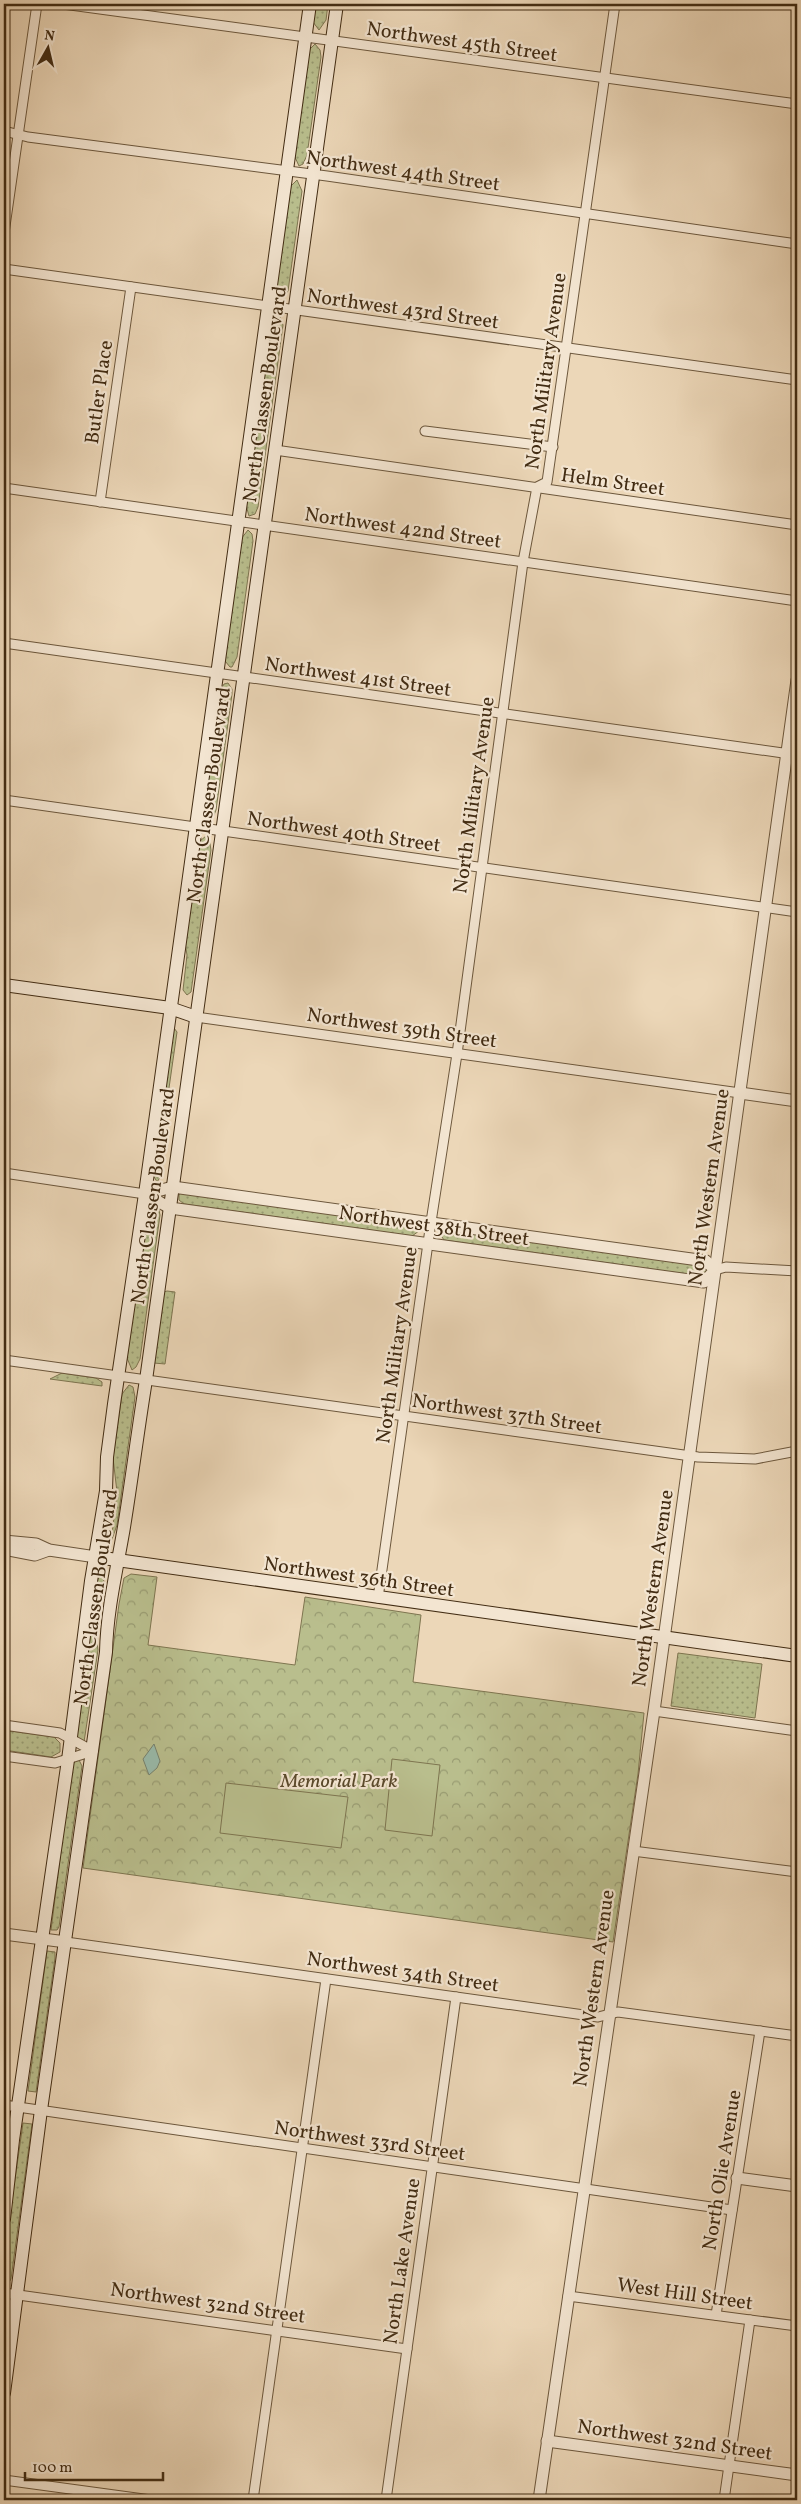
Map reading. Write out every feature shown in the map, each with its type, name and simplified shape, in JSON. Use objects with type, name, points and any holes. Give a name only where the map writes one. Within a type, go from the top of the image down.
[{"type":"main road","name":"North Classen Boulevard","points":[[4,2219],[41,1939],[106,1491],[107,1457],[310,4]]},
{"type":"main road","name":"North Classen Boulevard","points":[[4,2393],[41,2110],[93,1751],[106,1652],[107,1629],[146,1380],[336,4]]},
{"type":"main road","name":"Northwest 39th Street","points":[[4,985],[170,1008],[196,1017]]},
{"type":"main road","name":"Northwest 36th Street","points":[[96,1557],[797,1656]]},
{"type":"street","points":[[4,233],[37,4]]},
{"type":"street","name":"Northwest 45th Street","points":[[63,4],[797,104]]},
{"type":"street","name":"North Military Avenue","points":[[378,1598],[431,1222],[457,1054],[523,562],[537,488],[547,482],[553,447],[565,348],[615,4]]},
{"type":"street","name":"Northwest 44th Street","points":[[4,131],[797,244]]},
{"type":"street","name":"Northwest 43rd Street","points":[[4,270],[797,380]]},
{"type":"street","name":"Butler Place","points":[[100,502],[131,287]]},
{"type":"street","points":[[425,431],[553,447]]},
{"type":"street","name":"Helm Street","points":[[275,450],[797,525]]},
{"type":"street","name":"Northwest 42nd Street","points":[[4,488],[797,601]]},
{"type":"street","name":"Northwest 41st Street","points":[[4,643],[792,754]]},
{"type":"street","name":"North Western Avenue","points":[[538,2500],[608,2012],[654,1712],[766,908],[792,754],[797,680]]},
{"type":"street","name":"Northwest 40th Street","points":[[4,800],[797,912]]},
{"type":"street","name":"Northwest 39th Street","points":[[196,1017],[797,1101]]},
{"type":"street","name":"Northwest 38th Street","points":[[4,1173],[145,1194],[170,1208],[704,1282],[715,1270],[726,1267],[797,1271]]},
{"type":"street","name":"Northwest 38th Street","points":[[145,1194],[173,1187],[706,1261],[715,1270]]},
{"type":"street","name":"Northwest 37th Street","points":[[4,1360],[689,1456],[755,1459],[797,1451]]},
{"type":"street","name":"Northwest 36th Street","points":[[4,1541],[36,1544],[49,1550],[96,1557]]},
{"type":"street","name":"Northwest 36th Street","points":[[4,1549],[35,1555],[49,1550]]},
{"type":"street","points":[[654,1712],[797,1731]]},
{"type":"street","points":[[4,1725],[60,1733],[93,1751]]},
{"type":"street","points":[[4,1756],[55,1763],[93,1751]]},
{"type":"street","points":[[633,1851],[797,1872]]},
{"type":"street","name":"Northwest 34th Street","points":[[4,1934],[598,2017],[608,2012],[797,2036]]},
{"type":"street","points":[[253,2500],[326,1979]]},
{"type":"street","name":"North Lake Avenue","points":[[386,2500],[456,1997]]},
{"type":"street","name":"North Olie Avenue","points":[[716,2315],[760,2031]]},
{"type":"street","name":"Northwest 33rd Street","points":[[4,2105],[302,2150],[732,2210]]},
{"type":"street","points":[[737,2178],[797,2186]]},
{"type":"street","name":"Northwest 32nd Street","points":[[4,2293],[407,2349]]},
{"type":"street","name":"West Hill Street","points":[[568,2296],[797,2326]]},
{"type":"street","points":[[724,2500],[750,2320]]},
{"type":"street","name":"Northwest 32nd Street","points":[[547,2441],[797,2475]]},
{"type":"street","points":[[4,2480],[151,2500]]},
{"type":"green space","points":[[315,4],[328,4],[326,20],[319,30],[313,22]]},
{"type":"green space","points":[[315,44],[320,50],[321,57],[307,155],[303,164],[299,166],[294,155],[309,50]]},
{"type":"green space","points":[[297,180],[302,191],[288,291],[283,298],[279,296],[276,290],[291,186]]},
{"type":"green space","points":[[279,314],[283,325],[258,507],[255,514],[249,516],[246,505],[273,318]]},
{"type":"green space","points":[[248,530],[252,534],[253,541],[237,657],[232,667],[230,667],[225,661],[241,539]]},
{"type":"green space","points":[[228,683],[232,689],[232,694],[216,810],[212,820],[208,822],[203,813],[220,691],[224,684]]},
{"type":"green space","points":[[206,836],[209,838],[211,850],[191,992],[187,995],[183,990],[187,955],[185,943],[200,841]]},
{"type":"green space","points":[[174,1028],[177,1032],[158,1165],[161,1176],[157,1182],[152,1173]]},
{"type":"green space","points":[[182,1192],[416,1225],[419,1231],[412,1236],[184,1204],[179,1200],[179,1195]]},
{"type":"green space","points":[[154,1205],[158,1206],[160,1215],[140,1359],[132,1370],[127,1358],[148,1211]]},
{"type":"green space","points":[[444,1228],[703,1265],[708,1271],[706,1276],[700,1276],[444,1240],[440,1234]]},
{"type":"green space","points":[[164,1292],[175,1292],[165,1364],[154,1363]]},
{"type":"green space","points":[[62,1373],[96,1378],[102,1382],[102,1386],[50,1379]]},
{"type":"green space","points":[[129,1385],[133,1387],[135,1397],[117,1525],[111,1542],[117,1492],[113,1458],[122,1394]]},
{"type":"green space","name":"Memorial Park","points":[[131,1574],[157,1577],[148,1645],[295,1665],[305,1597],[421,1615],[413,1682],[644,1713],[638,1774],[613,1942],[83,1868],[119,1604],[124,1578]]},
{"type":"green space","points":[[101,1576],[104,1581],[96,1634],[98,1650],[84,1742],[77,1739],[77,1734],[98,1579]]},
{"type":"green space","points":[[678,1653],[762,1664],[755,1718],[671,1706]]},
{"type":"green space","points":[[4,1730],[54,1737],[60,1743],[60,1752],[51,1757],[4,1750]]},
{"type":"green space","points":[[78,1758],[82,1766],[59,1927],[57,1930],[51,1930],[72,1764]]},
{"type":"green space","points":[[392,1759],[440,1765],[432,1836],[385,1830]]},
{"type":"green space","points":[[226,1783],[348,1797],[341,1848],[220,1833]]},
{"type":"green space","points":[[47,1951],[55,1952],[55,1958],[36,2092],[28,2091]]},
{"type":"green space","points":[[23,2123],[32,2124],[11,2279],[8,2284],[4,2285],[4,2257]]},
{"type":"shaded area","points":[[154,1744],[160,1761],[157,1768],[149,1775],[143,1759]]}]
